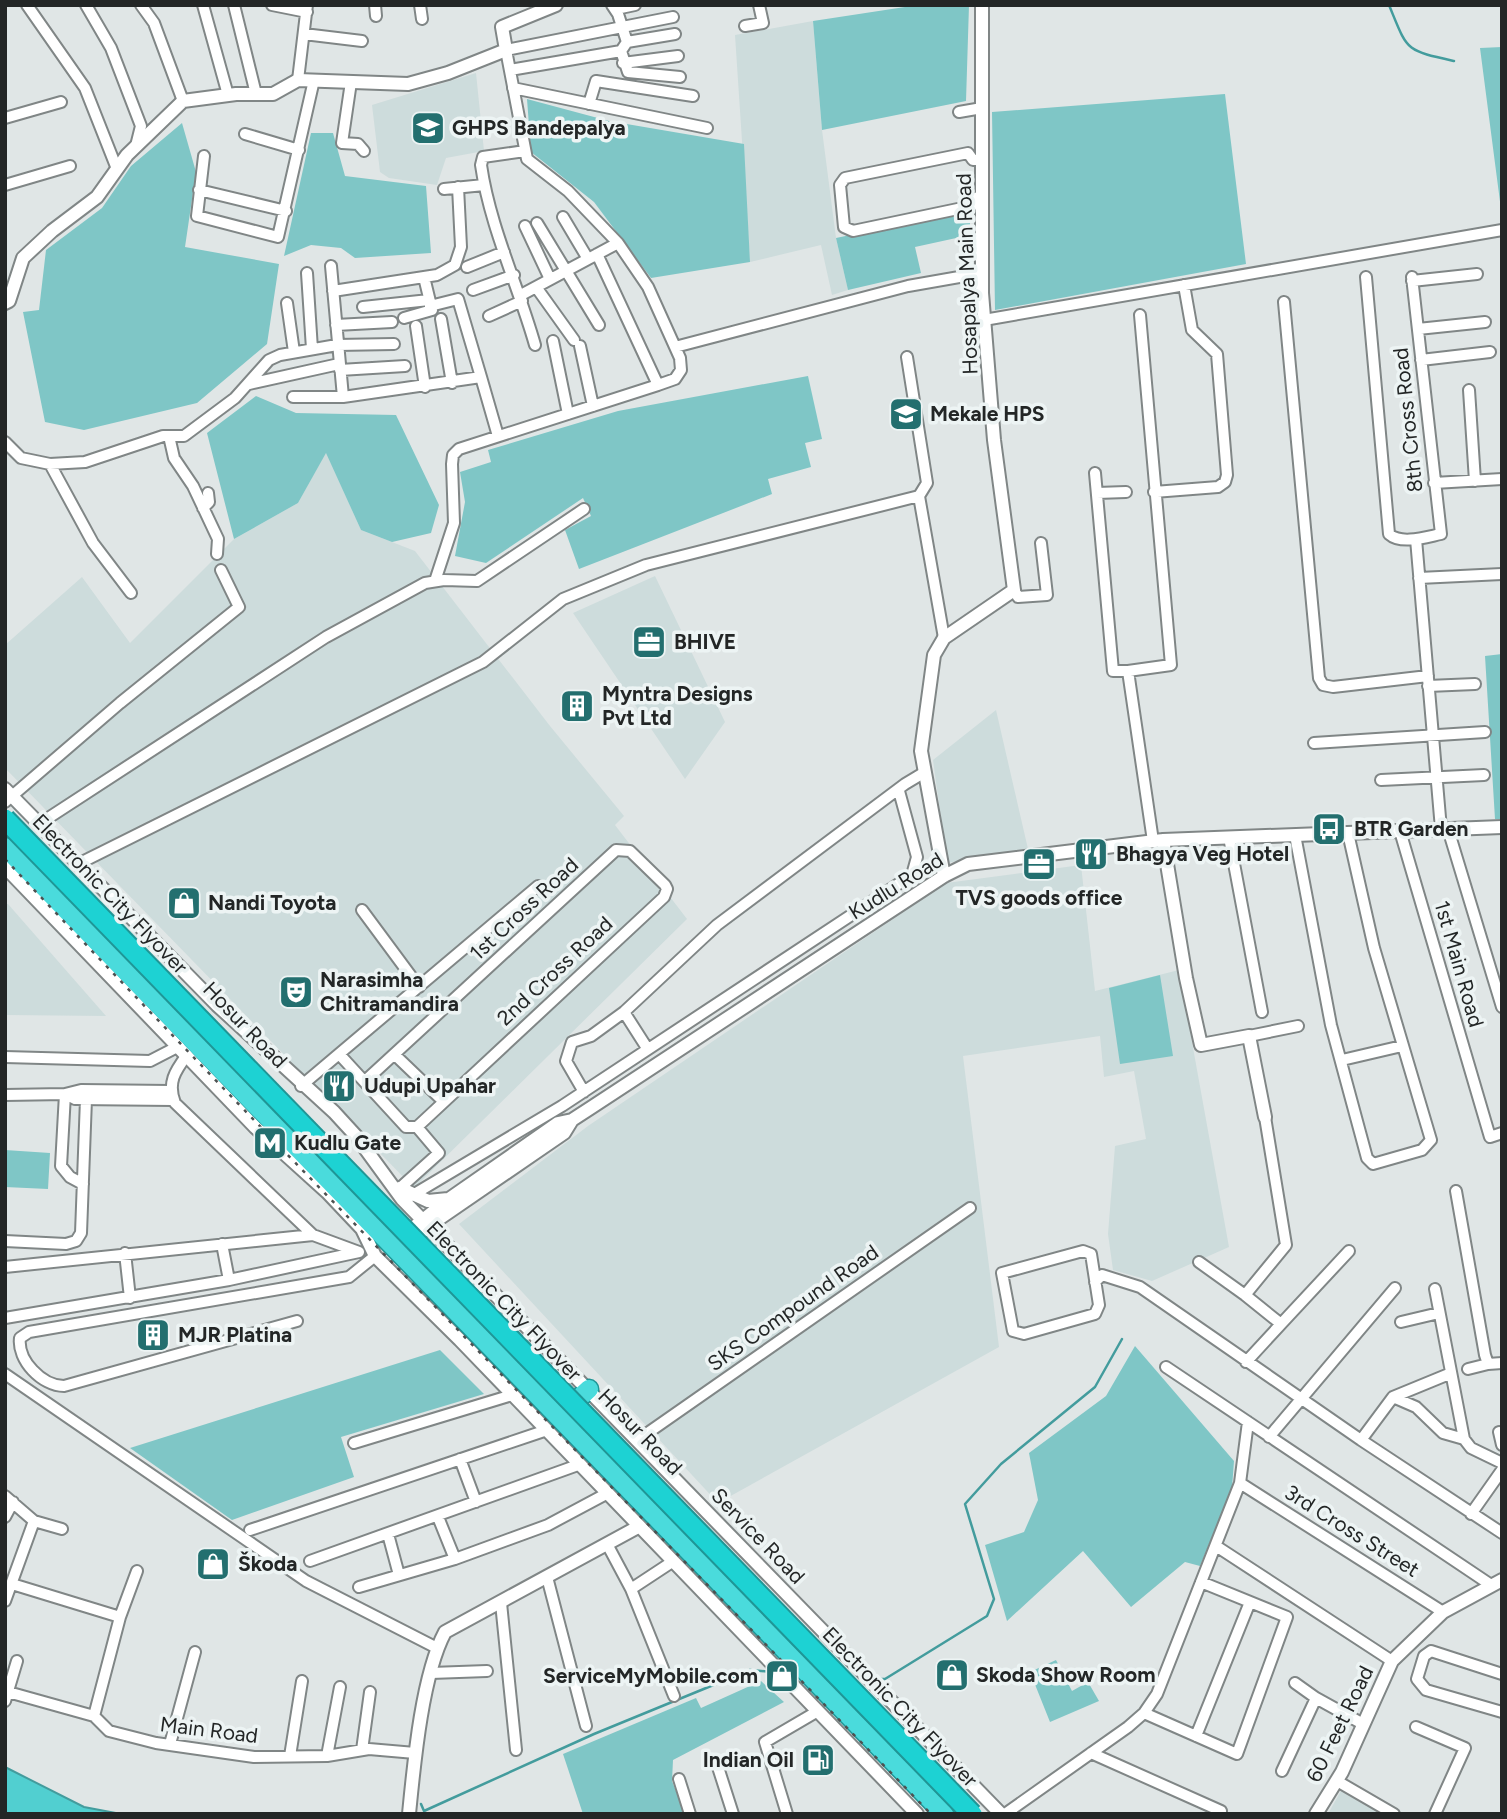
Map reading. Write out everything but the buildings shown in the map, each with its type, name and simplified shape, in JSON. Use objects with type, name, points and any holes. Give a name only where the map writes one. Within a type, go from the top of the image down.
[{"type":"highway","name":"Hosur Road","points":[[7,799],[583,1395],[978,1814]]},
{"type":"highway","name":"Electronic City Flyover","points":[[5,819],[972,1814]]},
{"type":"highway","name":"Electronic City Flyover","points":[[5,835],[954,1814]]},
{"type":"highway","points":[[5,847],[166,1022],[396,1247],[944,1814]]},
{"type":"street","points":[[27,5],[85,88],[117,169]]},
{"type":"street","points":[[86,5],[111,48],[141,127],[136,146]]},
{"type":"street","points":[[141,5],[154,23],[183,101]]},
{"type":"street","points":[[203,5],[228,95]]},
{"type":"street","points":[[234,5],[257,94]]},
{"type":"street","points":[[272,5],[307,8],[298,80]]},
{"type":"street","points":[[420,5],[422,19]]},
{"type":"street","points":[[435,581],[454,523],[453,455],[460,449],[675,379],[681,370],[675,347],[648,287],[618,243],[568,191],[533,166],[524,151],[502,27],[556,5]]},
{"type":"street","points":[[635,5],[614,7],[622,26],[628,72],[680,77]]},
{"type":"street","points":[[745,26],[763,23],[759,5]]},
{"type":"street","name":"Hosapalya Main Road","points":[[982,5],[984,320],[994,440],[1014,590]]},
{"type":"street","points":[[5,303],[9,301],[23,258],[51,231],[97,197],[136,146],[183,101],[228,95],[273,94],[298,80],[408,84],[447,73],[506,50],[673,17]]},
{"type":"street","points":[[304,34],[362,41]]},
{"type":"street","points":[[510,70],[624,52],[675,34]]},
{"type":"street","points":[[624,52],[678,56]]},
{"type":"street","points":[[204,156],[197,216],[274,238],[282,230],[314,80]]},
{"type":"street","points":[[589,104],[596,81],[693,96]]},
{"type":"street","points":[[351,82],[342,143],[358,144],[364,151]]},
{"type":"street","points":[[513,88],[707,128]]},
{"type":"street","points":[[5,118],[61,102]]},
{"type":"street","points":[[959,112],[982,108]]},
{"type":"street","points":[[244,134],[299,150]]},
{"type":"street","points":[[524,151],[483,157],[481,165],[484,185],[504,252],[522,298],[535,345]]},
{"type":"street","points":[[982,160],[973,160],[968,153],[845,178],[840,185],[844,227],[853,231],[972,205],[975,198],[982,196]]},
{"type":"street","points":[[5,185],[70,166]]},
{"type":"street","points":[[444,189],[484,185]]},
{"type":"street","points":[[333,291],[446,272],[458,259],[461,247],[458,187]]},
{"type":"street","points":[[199,190],[286,211]]},
{"type":"street","points":[[563,217],[593,256],[658,385]]},
{"type":"street","points":[[537,223],[599,325]]},
{"type":"street","points":[[524,226],[551,279]]},
{"type":"street","points":[[984,320],[1502,230]]},
{"type":"street","points":[[489,316],[522,298],[536,286],[618,243]]},
{"type":"street","points":[[467,267],[504,252]]},
{"type":"street","points":[[331,266],[343,397]]},
{"type":"street","points":[[307,273],[312,349]]},
{"type":"street","points":[[675,347],[908,286],[982,273]]},
{"type":"street","name":"8th Cross Road","points":[[1416,539],[1441,534],[1412,279],[1477,274]]},
{"type":"street","points":[[473,290],[514,275]]},
{"type":"street","points":[[404,318],[426,314],[432,310],[424,277]]},
{"type":"street","points":[[1366,277],[1387,527],[1393,538],[1416,539],[1436,777],[1444,829],[1502,1007]]},
{"type":"street","points":[[1154,492],[1218,487],[1225,482],[1227,475],[1217,354],[1192,330],[1184,285]]},
{"type":"street","points":[[536,286],[577,343],[593,406]]},
{"type":"street","points":[[363,307],[458,299],[498,436]]},
{"type":"street","points":[[1284,302],[1319,678],[1323,685],[1333,687],[1428,681],[1475,684]]},
{"type":"street","points":[[287,303],[294,352]]},
{"type":"street","points":[[1096,473],[1114,671],[1171,666],[1140,315]]},
{"type":"street","points":[[441,319],[452,383]]},
{"type":"street","points":[[336,325],[392,322]]},
{"type":"street","points":[[1418,329],[1485,322]]},
{"type":"street","points":[[416,326],[425,387]]},
{"type":"street","points":[[553,341],[568,414]]},
{"type":"street","points":[[5,443],[21,458],[50,464],[85,462],[169,436],[184,436],[249,384],[269,360],[294,352],[337,345],[394,344]]},
{"type":"street","points":[[1421,360],[1490,352]]},
{"type":"street","points":[[78,864],[483,662],[563,598],[646,565],[919,496],[928,483],[907,357]]},
{"type":"street","points":[[249,384],[340,367],[405,366]]},
{"type":"street","points":[[293,397],[343,397],[481,377]]},
{"type":"street","points":[[1469,390],[1475,481]]},
{"type":"street","points":[[169,436],[174,458],[193,486],[218,539],[217,554]]},
{"type":"street","points":[[50,464],[93,543],[131,593]]},
{"type":"street","points":[[1434,483],[1502,479]]},
{"type":"street","points":[[1097,493],[1126,492]]},
{"type":"street","points":[[203,508],[209,502],[208,493]]},
{"type":"street","points":[[919,496],[944,638]]},
{"type":"street","points":[[39,824],[326,638],[410,590],[435,581],[478,581],[584,509]]},
{"type":"street","points":[[944,876],[921,751],[934,654],[944,638],[1014,590],[1018,597],[1047,595],[1041,543]]},
{"type":"street","points":[[220,569],[239,607],[7,799],[39,824],[301,1086],[356,1136],[420,1226],[396,1247]]},
{"type":"street","points":[[1419,578],[1502,574]]},
{"type":"street","points":[[1128,671],[1158,840],[1201,1045],[1297,1026]]},
{"type":"street","points":[[1314,743],[1485,732]]},
{"type":"street","points":[[584,1092],[567,1066],[569,1046],[572,1042],[592,1036],[624,1012],[717,925],[925,772]]},
{"type":"street","points":[[1381,780],[1484,775]]},
{"type":"street","points":[[411,1196],[570,1101],[912,875],[917,857],[899,791]]},
{"type":"street","name":"Kudlu Road","points":[[420,1226],[449,1199],[558,1123],[576,1118],[944,876],[968,864],[1158,840],[1502,827]]},
{"type":"street","name":"1st Main Road","points":[[1401,831],[1490,1137],[1502,1133]]},
{"type":"street","points":[[1295,835],[1319,971],[1367,1158],[1373,1164],[1422,1150],[1430,1145],[1431,1140],[1374,948],[1348,833]]},
{"type":"street","points":[[1229,837],[1262,1012]]},
{"type":"street","name":"1st Cross Road","points":[[365,1081],[616,850]]},
{"type":"street","name":"2nd Cross Road","points":[[417,1127],[664,897],[667,889],[656,876],[630,851],[616,850]]},
{"type":"street","points":[[5,867],[166,1022],[183,1050],[255,1127],[327,1192],[362,1229],[375,1256],[547,1430],[917,1814]]},
{"type":"street","points":[[301,1086],[538,886]]},
{"type":"street","points":[[362,910],[419,987]]},
{"type":"street","points":[[624,1012],[647,1048]]},
{"type":"street","points":[[1245,1295],[1286,1245],[1249,1036]]},
{"type":"street","points":[[1342,1060],[1402,1046]]},
{"type":"street","points":[[5,1057],[150,1061],[183,1050]]},
{"type":"street","points":[[172,1095],[174,1070],[183,1050]]},
{"type":"street","points":[[339,1054],[406,1128],[417,1127],[439,1153],[400,1188]]},
{"type":"street","points":[[395,1055],[443,1101]]},
{"type":"street","points":[[5,1095],[65,1094],[81,1090],[172,1095],[313,1235],[375,1256]]},
{"type":"street","points":[[65,1094],[71,1099],[172,1095]]},
{"type":"street","points":[[65,1094],[61,1166],[70,1177],[83,1184]]},
{"type":"street","points":[[5,1241],[66,1244],[76,1241],[80,1233],[86,1099]]},
{"type":"street","points":[[570,1101],[576,1118]]},
{"type":"street","name":"Kudlu Road","points":[[420,1226],[564,1133],[576,1118]]},
{"type":"street","points":[[379,1169],[411,1196],[428,1201],[449,1199]]},
{"type":"street","points":[[1456,1191],[1488,1364]]},
{"type":"street","name":"SKS Compound Road","points":[[639,1439],[970,1208]]},
{"type":"street","points":[[5,1267],[313,1235]]},
{"type":"street","points":[[222,1244],[229,1280]]},
{"type":"street","points":[[1095,1282],[1099,1305],[1095,1314],[1024,1334],[1013,1331],[1002,1277],[1004,1270],[1088,1251],[1095,1282],[1102,1288],[1113,1280],[1125,1280],[1140,1287],[1361,1440],[1502,1533]]},
{"type":"street","points":[[1247,1362],[1349,1251]]},
{"type":"street","points":[[5,1318],[229,1280],[359,1252]]},
{"type":"street","points":[[125,1253],[130,1298]]},
{"type":"street","points":[[297,1321],[64,1386],[55,1386],[43,1380],[31,1368],[19,1346],[20,1338],[29,1332],[349,1277],[375,1256]]},
{"type":"street","points":[[1199,1262],[1281,1324]]},
{"type":"street","points":[[1269,1437],[1395,1289]]},
{"type":"street","points":[[1435,1289],[1449,1374],[1464,1439],[1471,1448],[1502,1463]]},
{"type":"street","points":[[1401,1322],[1439,1313]]},
{"type":"street","points":[[1468,1370],[1502,1363]]},
{"type":"street","points":[[1166,1367],[1269,1437],[1496,1583]]},
{"type":"street","points":[[5,1374],[306,1581],[437,1648]]},
{"type":"street","points":[[1361,1440],[1393,1397],[1449,1374]]},
{"type":"street","points":[[354,1443],[512,1395]]},
{"type":"street","name":"Service Road","points":[[583,1395],[639,1439],[1004,1814]]},
{"type":"street","points":[[1393,1397],[1416,1407],[1443,1433],[1464,1439]]},
{"type":"street","points":[[1004,1814],[1144,1713],[1157,1694],[1240,1483],[1248,1422]]},
{"type":"street","points":[[250,1530],[547,1430]]},
{"type":"street","points":[[1499,1433],[1502,1445]]},
{"type":"street","points":[[460,1460],[477,1502]]},
{"type":"street","points":[[310,1561],[578,1465]]},
{"type":"street","points":[[1471,1514],[1502,1470]]},
{"type":"street","name":"3rd Cross Street","points":[[1240,1483],[1443,1612]]},
{"type":"street","points":[[359,1587],[456,1559],[548,1525],[606,1494]]},
{"type":"street","points":[[5,1517],[9,1499],[34,1521],[62,1529]]},
{"type":"street","points":[[438,1517],[456,1559]]},
{"type":"street","points":[[5,1601],[34,1521]]},
{"type":"street","points":[[409,1814],[415,1753],[437,1648],[445,1632],[639,1527]]},
{"type":"street","points":[[388,1534],[400,1575]]},
{"type":"street","points":[[607,1544],[631,1589],[674,1696]]},
{"type":"street","points":[[1216,1546],[1392,1661]]},
{"type":"street","points":[[631,1589],[672,1562]]},
{"type":"street","points":[[94,1716],[120,1617],[136,1571]]},
{"type":"street","points":[[547,1577],[586,1726]]},
{"type":"street","points":[[1144,1713],[1237,1754],[1287,1617],[1201,1582]]},
{"type":"street","name":"60 Feet Road","points":[[1316,1814],[1337,1781],[1392,1661],[1443,1612],[1496,1583]]},
{"type":"street","points":[[12,1584],[120,1617]]},
{"type":"street","points":[[500,1602],[516,1750]]},
{"type":"street","points":[[1196,1736],[1250,1602]]},
{"type":"street","points":[[1408,1645],[1424,1656]]},
{"type":"street","points":[[1502,1674],[1434,1651],[1424,1656],[1417,1679],[1426,1690],[1502,1712]]},
{"type":"street","points":[[170,1744],[195,1652]]},
{"type":"street","points":[[7,1697],[17,1661]]},
{"type":"street","points":[[431,1673],[487,1671]]},
{"type":"street","points":[[290,1756],[302,1681]]},
{"type":"street","points":[[1295,1683],[1363,1724]]},
{"type":"street","points":[[327,1756],[340,1687]]},
{"type":"street","points":[[362,1750],[370,1692]]},
{"type":"street","name":"Main Road","points":[[7,1697],[94,1716],[108,1731],[170,1744],[254,1756],[327,1756],[362,1750],[415,1753]]},
{"type":"street","points":[[1282,1771],[1316,1698]]},
{"type":"street","points":[[787,1814],[765,1742],[818,1711]]},
{"type":"street","points":[[1416,1727],[1465,1748],[1435,1814]]},
{"type":"street","points":[[1091,1753],[1221,1811]]},
{"type":"street","points":[[717,1763],[733,1814]]},
{"type":"street","points":[[679,1779],[690,1814]]},
{"type":"street","points":[[1337,1781],[1394,1814]]},
{"type":"shaded area","points":[[918,5],[969,5],[966,101],[822,130],[813,21]]},
{"type":"shaded area","points":[[813,21],[822,130],[836,238],[848,290],[832,295],[821,245],[750,262],[735,35]]},
{"type":"shaded area","points":[[1502,47],[1502,217],[1480,48]]},
{"type":"shaded area","name":"GHPS Bandepalya","points":[[476,73],[484,151],[446,158],[437,185],[389,178],[380,172],[372,105]]},
{"type":"shaded area","points":[[1225,94],[1246,264],[995,310],[992,112]]},
{"type":"shaded area","points":[[527,99],[609,121],[744,144],[750,262],[651,278],[594,202],[531,152]]},
{"type":"shaded area","points":[[182,123],[196,172],[185,247],[279,264],[267,344],[197,403],[84,430],[45,422],[23,312],[39,310],[46,250],[102,208],[131,166]]},
{"type":"shaded area","points":[[311,133],[333,133],[345,176],[426,186],[431,253],[355,258],[341,248],[311,245],[284,256]]},
{"type":"shaded area","points":[[970,210],[970,235],[915,247],[921,273],[848,290],[836,238]]},
{"type":"shaded area","points":[[808,376],[822,439],[805,443],[811,467],[768,479],[772,494],[579,569],[565,530],[591,516],[583,498],[486,563],[455,556],[465,502],[460,472],[491,462],[488,450],[618,411]]},
{"type":"shaded area","points":[[256,396],[296,413],[396,415],[439,505],[431,533],[392,542],[361,530],[326,453],[298,503],[234,539],[207,433]]},
{"type":"shaded area","points":[[326,452],[361,530],[415,551],[550,726],[624,816],[615,825],[687,919],[414,1188],[5,768],[5,645],[82,577],[130,643],[234,539],[298,503]]},
{"type":"shaded area","points":[[655,576],[725,722],[685,779],[573,613]]},
{"type":"shaded area","points":[[1502,654],[1502,819],[1495,819],[1485,656]]},
{"type":"shaded area","points":[[996,710],[1028,849],[947,863],[933,760]]},
{"type":"shaded area","points":[[1081,865],[1095,991],[1179,970],[1229,1247],[1152,1281],[1113,1270],[1108,1234],[1115,1146],[1146,1139],[1134,1071],[1104,1077],[1100,1036],[963,1056],[999,1347],[718,1503],[459,1224],[588,1126],[946,883]]},
{"type":"shaded area","points":[[5,904],[8,904],[106,1016],[5,1015]]},
{"type":"shaded area","points":[[1160,975],[1173,1056],[1120,1064],[1109,988]]},
{"type":"shaded area","points":[[5,1150],[50,1153],[48,1189],[5,1187]]},
{"type":"shaded area","points":[[1135,1346],[1234,1461],[1232,1488],[1200,1566],[1185,1562],[1131,1607],[1083,1551],[1007,1621],[985,1545],[1024,1532],[1038,1500],[1029,1453],[1106,1396]]},
{"type":"shaded area","points":[[440,1350],[484,1394],[341,1437],[354,1477],[232,1520],[130,1448]]},
{"type":"shaded area","points":[[1056,1660],[1072,1691],[1088,1682],[1099,1701],[1050,1722],[1030,1672]]},
{"type":"shaded area","points":[[761,1681],[784,1702],[673,1760],[672,1781],[685,1814],[583,1814],[563,1754],[696,1698],[701,1708]]},
{"type":"shaded area","points":[[5,1767],[84,1807],[121,1814],[5,1814]]},
{"type":"shaded area","points":[[1342,1789],[1387,1814],[1328,1814]]},
{"type":"waterway","points":[[1389,5],[1400,32],[1410,46],[1416,51],[1454,61]]},
{"type":"waterway","points":[[876,1679],[885,1679],[987,1616],[994,1599],[965,1504],[1001,1464],[1095,1387],[1122,1339]]},
{"type":"waterway","points":[[421,1804],[424,1811],[594,1734],[750,1670],[772,1672]]},
{"type":"railway","points":[[5,859],[350,1219],[931,1814]]},
{"type":"place","name":"GHPS Bandepalya","points":[[428,128]]},
{"type":"place","name":"Mekale HPS","points":[[906,414]]},
{"type":"place","name":"BHIVE","points":[[649,642]]},
{"type":"place","name":"Myntra Designs Pvt Ltd","points":[[577,706]]},
{"type":"place","name":"BTR Garden","points":[[1329,829]]},
{"type":"place","name":"Bhagya Veg Hotel","points":[[1091,854]]},
{"type":"place","name":"TVS goods office","points":[[1039,864]]},
{"type":"place","name":"Nandi Toyota","points":[[184,903]]},
{"type":"place","name":"Narasimha Chitramandira","points":[[296,992]]},
{"type":"place","name":"Udupi Upahar","points":[[339,1086]]},
{"type":"place","name":"Kudlu Gate","points":[[270,1143]]},
{"type":"place","name":"MJR Platina","points":[[153,1335]]},
{"type":"place","name":"Škoda","points":[[213,1564]]},
{"type":"place","name":"Skoda Show Room","points":[[952,1675]]},
{"type":"place","name":"ServiceMyMobile.com","points":[[782,1676]]},
{"type":"place","name":"Indian Oil","points":[[818,1760]]}]
